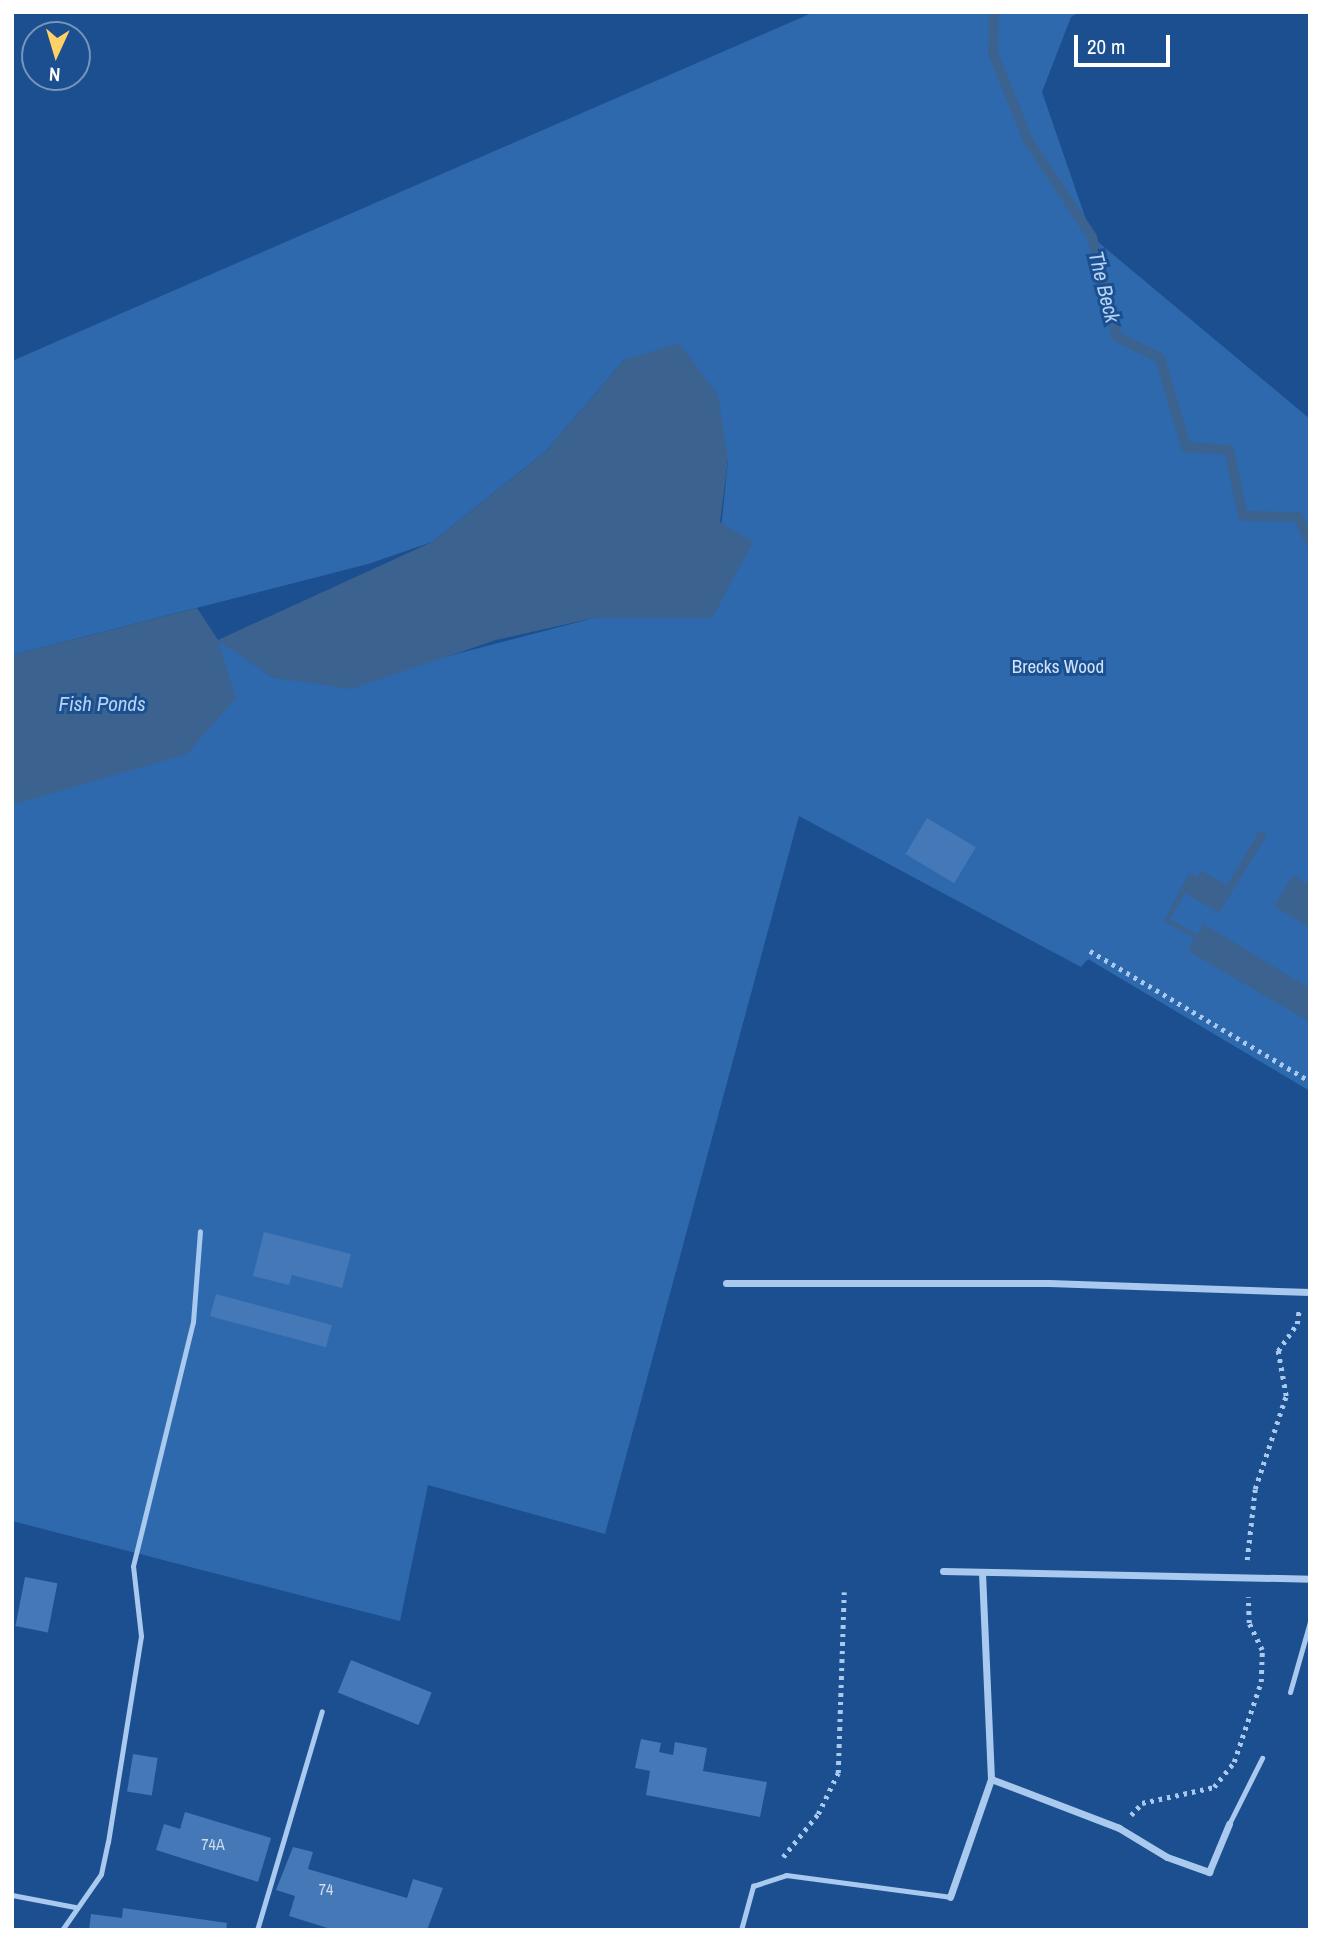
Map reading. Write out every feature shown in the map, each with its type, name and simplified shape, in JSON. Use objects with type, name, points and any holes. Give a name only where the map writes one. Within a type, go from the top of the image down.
[{"type":"street","points":[[726,1283],[1049,1283],[1310,1292]]},
{"type":"street","points":[[943,1571],[1310,1579]]},
{"type":"street","points":[[950,1897],[991,1779],[982,1572]]},
{"type":"street","points":[[991,1779],[1119,1828],[1167,1857],[1209,1872],[1229,1824]]},
{"type":"lane","points":[[62,1930],[75,1907],[101,1874],[141,1636],[134,1566],[193,1322],[200,1231]]},
{"type":"lane","points":[[1290,1692],[1310,1622]]},
{"type":"lane","points":[[257,1930],[322,1711]]},
{"type":"lane","points":[[1229,1824],[1262,1758]]},
{"type":"lane","points":[[741,1930],[753,1886],[786,1875],[950,1897]]},
{"type":"lane","points":[[12,1895],[75,1907]]},
{"type":"path","points":[[1090,951],[1310,1081]]},
{"type":"path","points":[[753,1886],[799,1841],[838,1773],[844,1592]]},
{"type":"green space","name":"Brecks Wood","points":[[814,12],[1079,12],[1071,17],[1042,92],[1092,237],[1310,419],[1310,1091],[1088,959],[1081,967],[799,816],[605,1534],[428,1485],[400,1621],[12,1521],[12,805],[65,786],[218,640],[274,678],[429,661],[594,618],[712,618],[728,460],[624,360],[546,451],[432,542],[368,564],[12,655],[12,361]]},
{"type":"water","name":"Fish Ponds","points":[[679,343],[718,395],[728,460],[720,522],[753,542],[712,618],[594,618],[496,640],[351,689],[274,678],[218,641],[236,698],[187,754],[12,805],[12,655],[197,608],[218,640],[432,542],[546,451],[624,360]]},
{"type":"water","points":[[1260,830],[1267,835],[1219,913],[1185,893],[1170,919],[1197,935],[1204,924],[1309,988],[1310,1022],[1188,951],[1194,939],[1164,921],[1189,873],[1197,877],[1201,871],[1227,885]]},
{"type":"water","points":[[1293,875],[1310,885],[1310,928],[1274,906]]},
{"type":"building","points":[[927,818],[976,847],[954,883],[905,854]]},
{"type":"building","points":[[264,1232],[351,1254],[342,1288],[292,1275],[289,1285],[253,1276]]},
{"type":"building","points":[[216,1294],[332,1325],[326,1347],[210,1316]]},
{"type":"building","points":[[25,1577],[57,1583],[48,1632],[15,1626]]},
{"type":"building","points":[[351,1660],[432,1693],[419,1725],[338,1692]]},
{"type":"building","points":[[641,1739],[661,1743],[659,1752],[673,1755],[675,1742],[707,1748],[703,1771],[767,1782],[760,1817],[646,1795],[650,1771],[635,1768]]},
{"type":"building","points":[[133,1754],[158,1758],[152,1795],[127,1792]]},
{"type":"building","points":[[185,1812],[271,1838],[258,1882],[156,1850],[164,1824],[180,1829]]},
{"type":"building","points":[[293,1847],[313,1852],[308,1869],[407,1898],[413,1879],[443,1888],[427,1930],[334,1930],[289,1916],[295,1896],[276,1890]]},
{"type":"building","points":[[123,1908],[227,1923],[226,1930],[89,1930],[91,1914],[122,1918]]},
{"type":"waterway","name":"The Beck","points":[[994,12],[993,53],[1028,140],[1092,237],[1117,337],[1160,358],[1186,447],[1229,450],[1243,516],[1298,517],[1310,542]]}]
